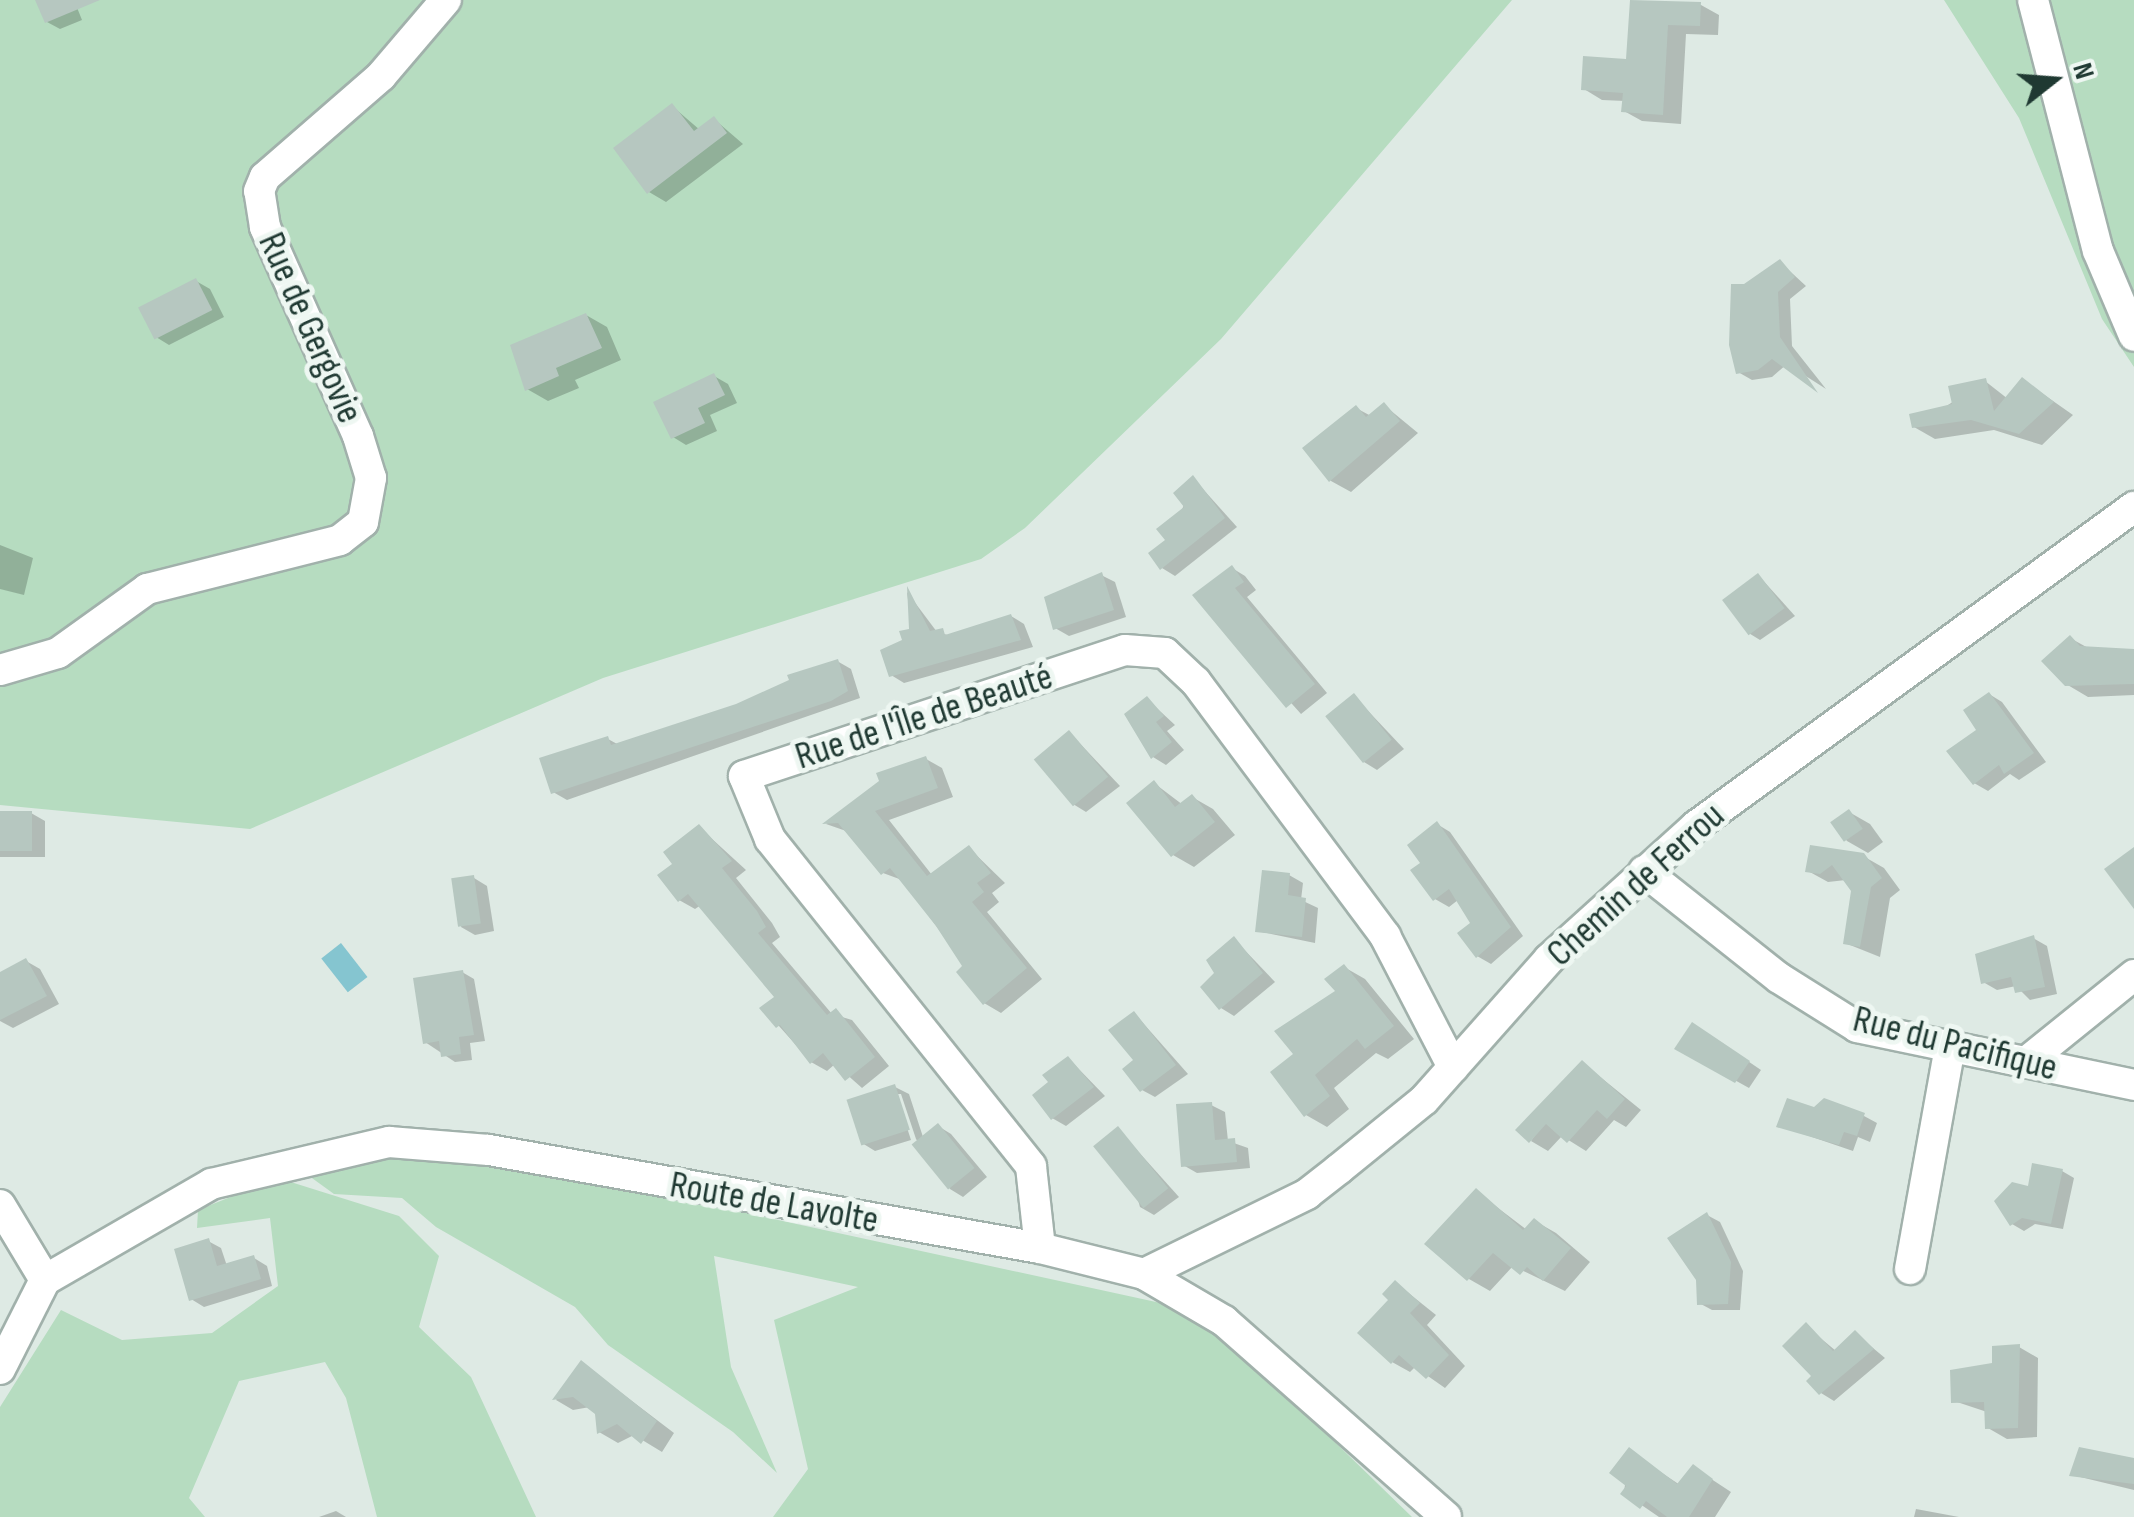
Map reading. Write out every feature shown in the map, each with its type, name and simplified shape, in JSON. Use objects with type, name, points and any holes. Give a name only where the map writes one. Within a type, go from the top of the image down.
[{"type":"street","name":"Rue de Gergovie","points":[[0,670],[58,653],[148,589],[340,540],[363,522],[371,478],[340,389],[265,228],[259,191],[265,177],[381,76],[446,0]]},
{"type":"street","points":[[2034,0],[2098,251],[2134,336]]},
{"type":"street","name":"Chemin de Ferrou","points":[[1144,1274],[1307,1194],[1424,1100],[1549,959],[1644,871],[1755,781],[2134,506]]},
{"type":"street","name":"Rue de l'Île de Beauté","points":[[1040,1248],[1038,1190],[1022,1152],[770,839],[744,776],[1125,650],[1166,652],[1196,682],[1385,936],[1452,1066]]},
{"type":"street","name":"Rue du Pacifique","points":[[1644,871],[1778,978],[1857,1027],[2134,1085]]},
{"type":"street","points":[[2025,1063],[2134,975]]},
{"type":"street","points":[[1910,1269],[1950,1047]]},
{"type":"street","name":"Route de Lavolte","points":[[45,1280],[211,1184],[388,1142],[489,1150],[1040,1248],[1144,1274],[1191,1300],[1238,1334],[1446,1517]]},
{"type":"street","points":[[0,1205],[45,1280],[0,1369]]},
{"type":"street","points":[[1191,1300],[1189,1275],[1212,1238]]},
{"type":"green space","points":[[0,0],[1512,0],[1221,339],[1025,528],[981,559],[603,678],[250,829],[0,805]]},
{"type":"green space","points":[[1944,0],[2134,0],[2134,367],[2102,319],[2019,118]]},
{"type":"green space","points":[[403,1151],[585,1178],[1179,1307],[1234,1344],[1412,1517],[773,1517],[808,1469],[774,1320],[858,1287],[714,1256],[731,1367],[777,1473],[733,1432],[608,1345],[575,1307],[436,1227],[402,1198],[334,1194],[305,1173]]},
{"type":"green space","points":[[278,1178],[399,1216],[439,1256],[419,1327],[471,1377],[536,1517],[377,1517],[346,1398],[325,1362],[239,1381],[189,1498],[205,1517],[0,1517],[0,1407],[61,1310],[122,1340],[212,1333],[278,1286],[270,1218],[197,1228],[198,1210]]},
{"type":"water","points":[[341,943],[367,977],[348,992],[321,958]]},
{"type":"building","points":[[35,0],[100,0],[45,23]]},
{"type":"building","points":[[1630,0],[1701,2],[1700,26],[1668,25],[1663,115],[1621,112],[1623,93],[1581,90],[1583,56],[1626,59]]},
{"type":"building","points":[[672,103],[694,131],[714,116],[727,133],[647,194],[613,148]]},
{"type":"building","points":[[1780,259],[1795,277],[1778,292],[1780,337],[1818,393],[1772,359],[1758,370],[1736,374],[1729,345],[1731,284],[1744,284]]},
{"type":"building","points":[[196,278],[212,310],[154,340],[138,308]]},
{"type":"building","points":[[586,313],[602,348],[556,368],[559,376],[525,391],[510,345]]},
{"type":"building","points":[[714,373],[725,395],[698,408],[705,423],[671,439],[653,402]]},
{"type":"building","points":[[2022,377],[2054,402],[2019,434],[1971,420],[1912,428],[1909,414],[1952,404],[1948,386],[1986,378],[1994,411]]},
{"type":"building","points":[[1384,402],[1400,421],[1329,482],[1302,448],[1356,405],[1366,417]]},
{"type":"building","points":[[1193,475],[1225,518],[1160,570],[1148,553],[1165,540],[1156,529],[1184,507],[1173,493]]},
{"type":"building","points":[[1232,565],[1244,582],[1235,588],[1315,684],[1286,708],[1192,595]]},
{"type":"building","points":[[1102,572],[1114,610],[1053,630],[1044,597]]},
{"type":"building","points":[[1758,573],[1784,608],[1749,635],[1722,600]]},
{"type":"building","points":[[907,586],[930,631],[943,628],[945,635],[1011,614],[1021,640],[889,677],[880,650],[902,640],[899,631],[909,629]]},
{"type":"building","points":[[2070,635],[2080,646],[2134,649],[2134,684],[2065,686],[2041,661]]},
{"type":"building","points":[[838,659],[848,691],[831,701],[551,794],[539,758],[608,736],[611,745],[736,704],[789,680],[787,675]]},
{"type":"building","points":[[1989,692],[2034,753],[2004,774],[1999,765],[1973,785],[1946,751],[1976,730],[1963,710]]},
{"type":"building","points":[[1354,693],[1392,740],[1363,763],[1325,716]]},
{"type":"building","points":[[1147,696],[1164,716],[1156,722],[1172,742],[1151,759],[1124,714]]},
{"type":"building","points":[[1069,730],[1108,777],[1073,806],[1034,760]]},
{"type":"building","points":[[926,756],[938,788],[875,811],[927,876],[969,845],[991,873],[977,883],[984,892],[972,902],[1027,968],[983,1005],[956,972],[962,966],[936,926],[890,868],[881,875],[838,823],[822,824],[879,781],[876,773]]},
{"type":"building","points":[[1154,780],[1175,807],[1192,794],[1215,822],[1171,857],[1126,803]]},
{"type":"building","points":[[1849,809],[1863,829],[1844,842],[1830,822]]},
{"type":"building","points":[[0,811],[32,811],[32,851],[0,851]]},
{"type":"building","points":[[1437,821],[1511,927],[1476,958],[1457,933],[1470,923],[1449,889],[1433,901],[1410,870],[1420,863],[1407,845]]},
{"type":"building","points":[[699,824],[732,861],[722,868],[766,927],[758,933],[827,1015],[836,1008],[875,1057],[845,1081],[823,1053],[810,1064],[780,1025],[776,1028],[759,1008],[774,997],[688,894],[678,902],[657,875],[672,864],[663,852]]},
{"type":"building","points":[[1810,845],[1864,853],[1882,878],[1871,887],[1860,947],[1843,944],[1851,891],[1832,865],[1820,874],[1805,872]]},
{"type":"building","points":[[2134,847],[2134,909],[2104,869]]},
{"type":"building","points":[[1262,870],[1290,873],[1288,895],[1306,898],[1302,937],[1255,932]]},
{"type":"building","points":[[474,875],[481,924],[458,927],[451,878]]},
{"type":"building","points":[[2034,935],[2045,987],[2015,993],[2011,977],[1981,984],[1975,954]]},
{"type":"building","points":[[1234,936],[1263,973],[1219,1010],[1200,987],[1214,973],[1206,960]]},
{"type":"building","points":[[26,958],[47,996],[0,1020],[0,972]]},
{"type":"building","points":[[1344,964],[1394,1026],[1365,1049],[1357,1039],[1315,1075],[1330,1096],[1304,1117],[1270,1072],[1293,1054],[1274,1031],[1335,991],[1324,979]]},
{"type":"building","points":[[463,970],[474,1035],[459,1037],[461,1054],[441,1057],[439,1041],[423,1044],[413,978]]},
{"type":"building","points":[[1134,1011],[1176,1065],[1140,1092],[1122,1069],[1133,1060],[1108,1030]]},
{"type":"building","points":[[1692,1022],[1750,1061],[1735,1083],[1674,1049]]},
{"type":"building","points":[[1068,1056],[1094,1087],[1051,1120],[1032,1095],[1048,1082],[1042,1075]]},
{"type":"building","points":[[1582,1060],[1625,1099],[1607,1119],[1597,1110],[1567,1143],[1546,1124],[1529,1143],[1515,1130]]},
{"type":"building","points":[[895,1084],[910,1130],[861,1145],[846,1100]]},
{"type":"building","points":[[1787,1098],[1814,1107],[1824,1098],[1865,1113],[1857,1136],[1844,1132],[1839,1145],[1776,1127]]},
{"type":"building","points":[[1212,1102],[1215,1140],[1235,1138],[1237,1162],[1181,1167],[1176,1104]]},
{"type":"building","points":[[938,1123],[975,1168],[948,1189],[912,1144]]},
{"type":"building","points":[[1118,1126],[1168,1188],[1143,1208],[1093,1146]]},
{"type":"building","points":[[2032,1163],[2063,1169],[2051,1224],[2022,1218],[2010,1226],[1994,1201],[2012,1182],[2028,1186]]},
{"type":"building","points":[[1476,1188],[1523,1230],[1534,1218],[1571,1248],[1543,1281],[1527,1267],[1520,1275],[1493,1253],[1467,1281],[1424,1244]]},
{"type":"building","points":[[1707,1212],[1731,1262],[1728,1304],[1697,1305],[1696,1280],[1667,1238]]},
{"type":"building","points":[[209,1238],[217,1266],[254,1255],[261,1279],[189,1301],[174,1249]]},
{"type":"building","points":[[1395,1280],[1420,1303],[1410,1313],[1449,1355],[1426,1379],[1399,1355],[1391,1364],[1357,1333],[1388,1300],[1382,1294]]},
{"type":"building","points":[[1806,1322],[1833,1351],[1855,1330],[1874,1349],[1819,1395],[1806,1381],[1811,1376],[1782,1346]]},
{"type":"building","points":[[2020,1344],[2018,1428],[1985,1429],[1984,1402],[1951,1403],[1950,1370],[1992,1363],[1992,1346]]},
{"type":"building","points":[[581,1360],[657,1421],[641,1444],[617,1424],[597,1434],[595,1414],[573,1397],[552,1400]]},
{"type":"building","points":[[1629,1447],[1677,1484],[1693,1464],[1713,1479],[1689,1517],[1667,1517],[1646,1501],[1640,1509],[1620,1494],[1626,1486],[1609,1473]]},
{"type":"building","points":[[2079,1447],[2134,1458],[2134,1484],[2069,1476]]}]
